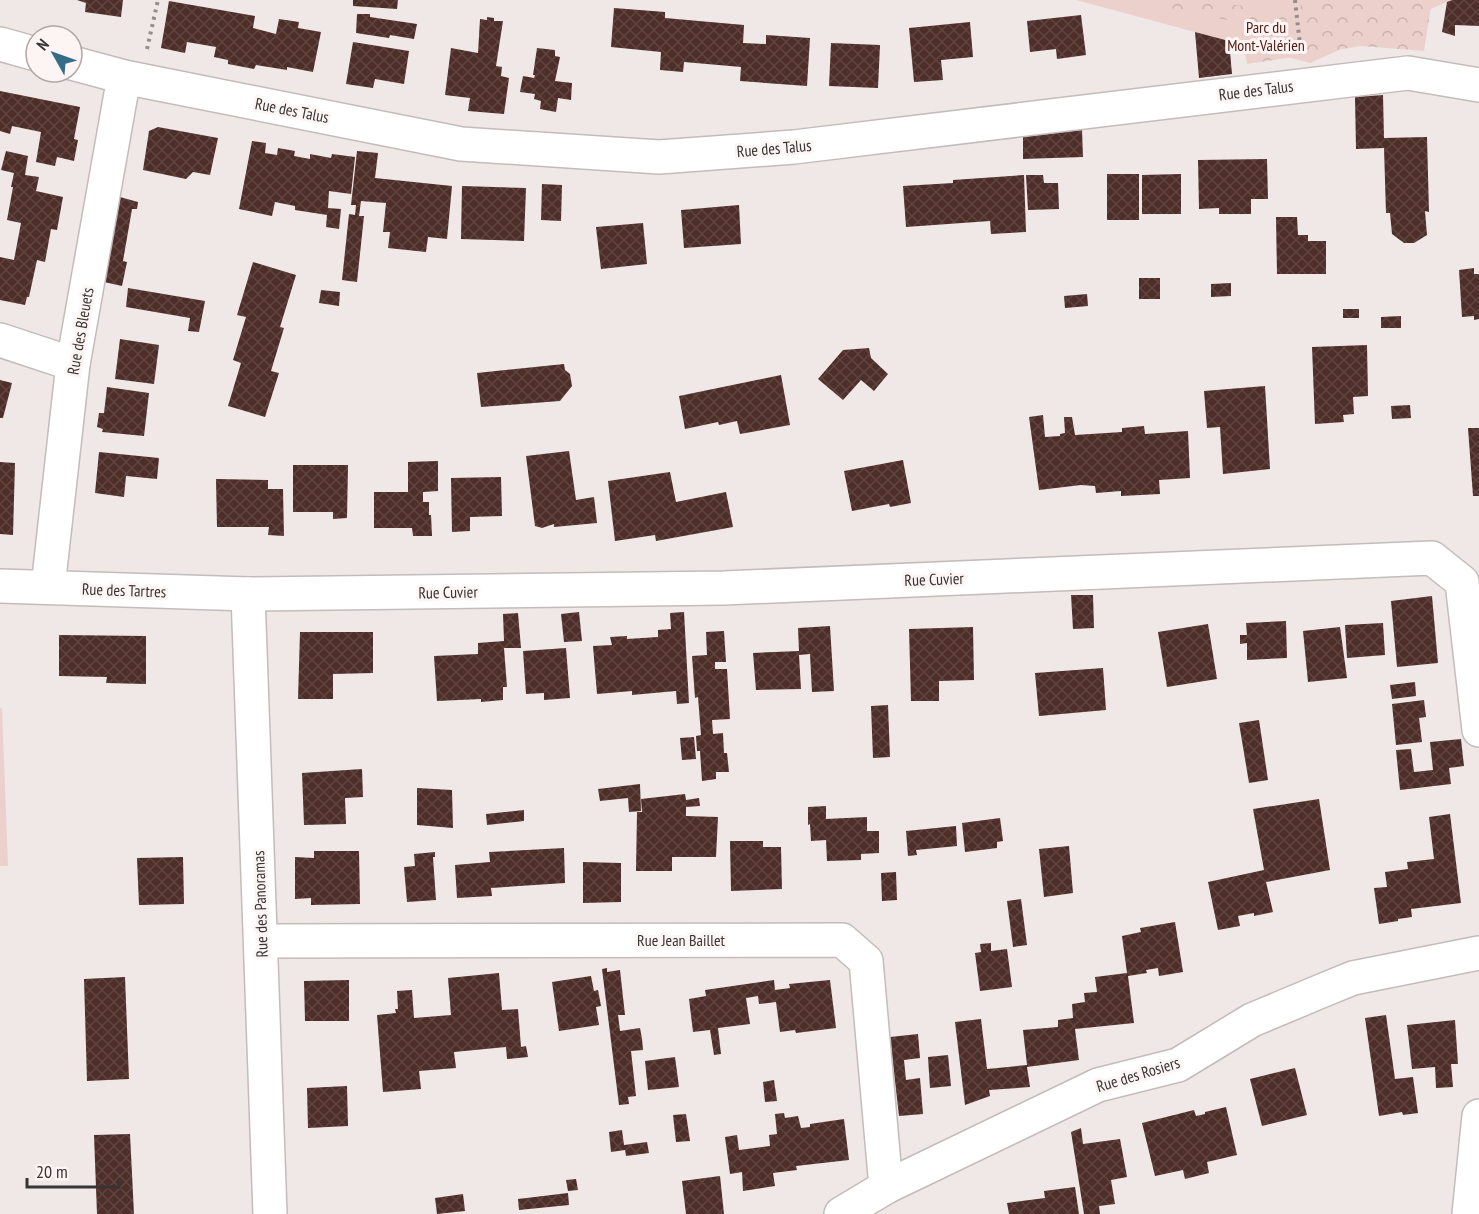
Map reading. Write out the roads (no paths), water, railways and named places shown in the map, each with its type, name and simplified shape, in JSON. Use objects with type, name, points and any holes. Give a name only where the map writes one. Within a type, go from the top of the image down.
[{"type":"street","points":[[0,44],[24,51]]},
{"type":"street","name":"Rue des Talus","points":[[84,66],[124,77],[461,144],[659,157],[794,147],[1408,73],[1479,86]]},
{"type":"street","name":"Rue des Bleuets","points":[[48,587],[73,364],[124,77]]},
{"type":"street","points":[[0,340],[73,364]]},
{"type":"street","name":"Rue Cuvier","points":[[248,594],[724,588],[1432,558],[1462,582],[1479,730]]},
{"type":"street","name":"Rue des Tartres","points":[[0,586],[248,594]]},
{"type":"street","name":"Rue des Panoramas","points":[[248,594],[270,1214]]},
{"type":"street","name":"Rue Jean Baillet","points":[[261,940],[842,940],[866,961],[886,1186]]},
{"type":"street","name":"Rue des Rosiers","points":[[841,1214],[886,1186],[1098,1085],[1178,1065],[1252,1020],[1353,978],[1453,956],[1479,953]]},
{"type":"street","points":[[1473,1206],[1479,1116]]},
{"type":"park label","name":"Parc du Mont-Valérien","points":[[1266,36]]}]
